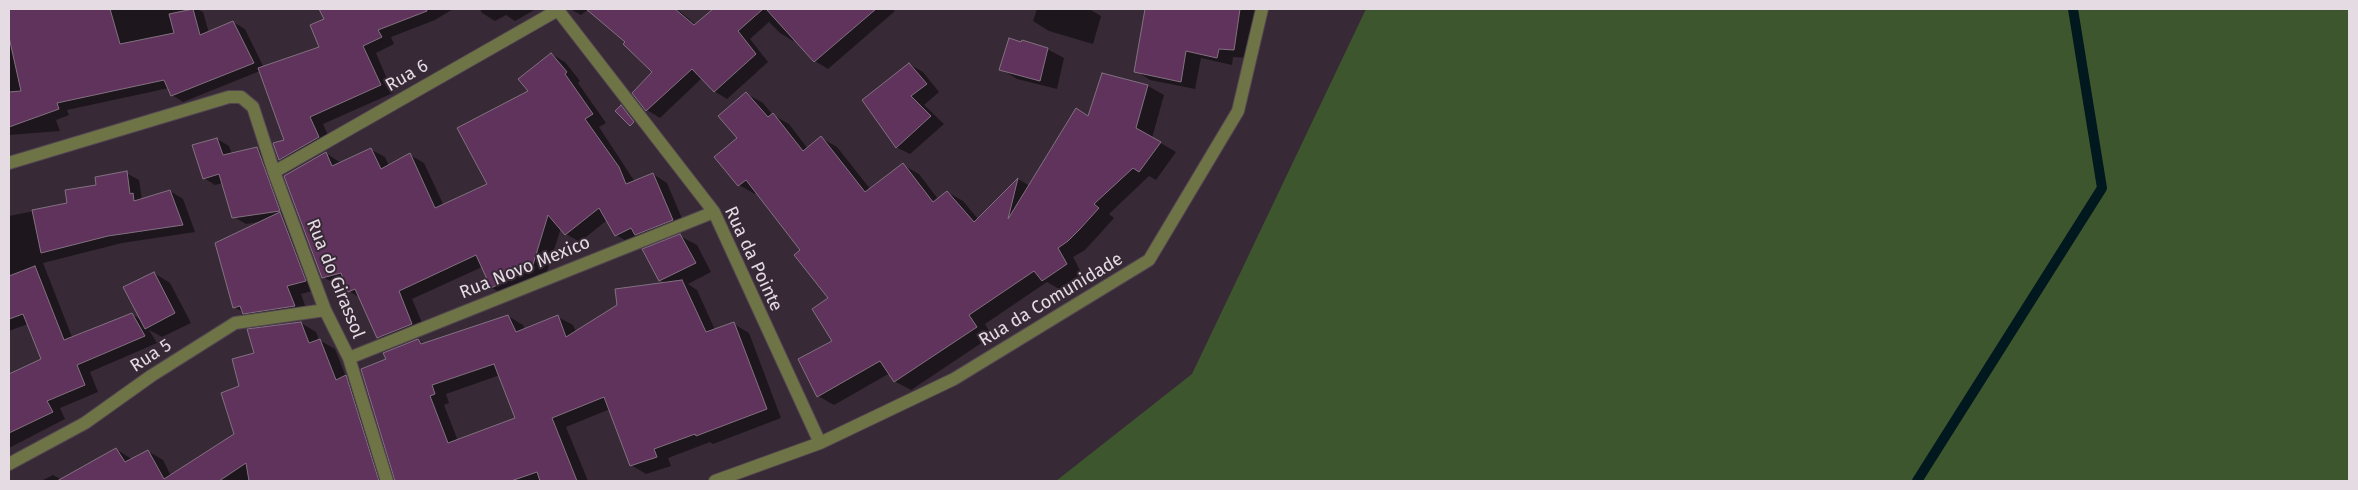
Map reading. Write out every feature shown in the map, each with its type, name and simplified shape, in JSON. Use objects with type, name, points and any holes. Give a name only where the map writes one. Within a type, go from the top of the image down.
[{"type":"street","name":"Rua da Pointe","points":[[558,9],[714,212],[820,443]]},
{"type":"street","name":"Rua 6","points":[[274,172],[558,9]]},
{"type":"street","name":"Rua da Comunidade","points":[[716,481],[820,443],[954,379],[1149,260],[1238,112],[1262,9]]},
{"type":"street","name":"Rua do Girassol","points":[[9,163],[229,97],[241,97],[254,106],[274,172],[325,310],[348,358],[387,481]]},
{"type":"street","name":"Rua Novo Mexico","points":[[348,358],[714,212]]},
{"type":"street","name":"Rua 5","points":[[9,464],[85,423],[151,376],[235,323],[325,310]]},
{"type":"green space","points":[[1366,9],[2349,9],[2349,481],[1056,481],[1192,374]]},
{"type":"building","points":[[9,9],[110,9],[120,44],[174,33],[169,14],[193,9],[200,35],[233,21],[254,63],[171,96],[164,80],[57,103],[59,109],[9,127],[9,92],[21,91],[9,37]]},
{"type":"building","points":[[319,9],[426,9],[427,11],[378,30],[382,37],[363,46],[381,85],[310,117],[319,137],[279,160],[273,143],[284,140],[258,68],[319,47],[310,25],[324,19]]},
{"type":"building","points":[[586,9],[675,9],[694,25],[713,9],[763,9],[738,31],[756,54],[714,92],[692,69],[646,111],[632,93],[652,72],[623,44],[625,42]]},
{"type":"building","points":[[766,9],[876,9],[814,62]]},
{"type":"building","points":[[1145,9],[1240,9],[1234,50],[1219,49],[1217,58],[1186,51],[1181,82],[1134,72]]},
{"type":"building","points":[[1009,38],[1048,48],[1040,81],[999,70]]},
{"type":"building","points":[[551,53],[567,72],[565,74],[593,114],[585,119],[619,167],[626,184],[653,173],[673,220],[635,235],[631,228],[615,236],[599,208],[565,235],[548,215],[532,268],[491,288],[476,255],[399,291],[412,324],[377,338],[355,289],[348,292],[341,273],[322,278],[284,176],[326,152],[332,166],[371,148],[381,169],[410,153],[435,208],[487,184],[457,128],[528,91],[518,79]]},
{"type":"building","points":[[909,63],[927,84],[911,96],[931,116],[896,148],[862,100]]},
{"type":"building","points":[[1102,73],[1148,85],[1136,128],[1161,142],[1139,172],[1133,168],[1094,204],[1099,208],[1068,241],[1058,248],[1067,264],[1042,281],[1034,271],[969,315],[977,327],[894,382],[880,361],[817,397],[798,359],[832,341],[812,309],[828,298],[794,255],[800,250],[746,180],[738,186],[714,157],[737,138],[718,116],[746,92],[768,117],[773,113],[803,151],[821,136],[865,192],[903,163],[933,202],[947,191],[974,222],[1018,178],[1008,219],[1076,108],[1088,116]]},
{"type":"building","points":[[621,105],[634,122],[630,126],[615,111]]},
{"type":"building","points":[[217,138],[223,155],[257,147],[280,211],[232,218],[219,174],[203,179],[192,145]]},
{"type":"building","points":[[127,171],[130,194],[133,193],[134,201],[170,190],[183,225],[108,236],[41,253],[32,210],[67,203],[65,190],[96,185],[95,177]]},
{"type":"building","points":[[280,212],[306,281],[287,286],[295,306],[243,314],[240,306],[233,308],[215,243]]},
{"type":"building","points":[[680,234],[696,263],[659,281],[642,249]]},
{"type":"building","points":[[35,266],[64,340],[132,313],[145,336],[77,365],[85,385],[47,401],[53,412],[9,433],[9,374],[41,359],[23,314],[9,319],[9,276]]},
{"type":"building","points":[[154,272],[175,313],[145,329],[123,287]]},
{"type":"building","points":[[682,280],[706,332],[734,322],[767,409],[696,436],[695,434],[654,449],[657,457],[630,466],[604,397],[552,418],[577,481],[540,481],[537,472],[511,481],[395,481],[361,369],[386,359],[383,353],[418,339],[421,344],[508,315],[516,332],[558,315],[566,337],[617,305],[615,289]],"holes":[[[494,364],[515,418],[448,443],[430,396],[435,394],[432,385]]]},
{"type":"building","points":[[301,322],[309,343],[320,339],[336,380],[346,375],[379,481],[249,481],[246,463],[219,481],[57,481],[116,448],[125,462],[148,450],[164,479],[234,434],[221,393],[239,386],[232,359],[254,353],[247,329]]},
{"type":"waterway","points":[[1917,481],[2102,188],[2073,9]]}]
